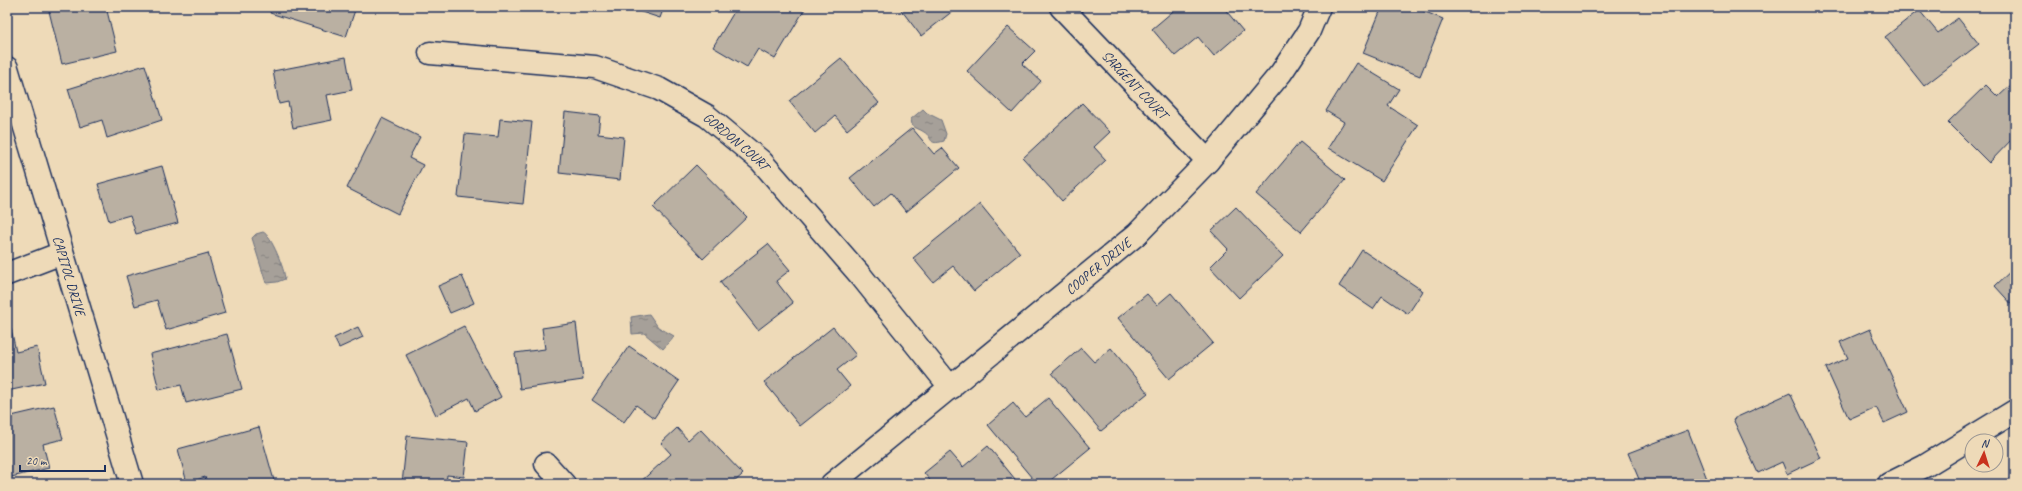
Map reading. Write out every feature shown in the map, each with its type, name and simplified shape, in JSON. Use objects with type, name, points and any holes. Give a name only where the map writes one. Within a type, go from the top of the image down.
[{"type":"street","name":"SARGENT COURT","points":[[1061,7],[1208,161]]},
{"type":"street","name":"COOPER DRIVE","points":[[832,484],[1137,234],[1208,161],[1281,73],[1309,30],[1319,7]]},
{"type":"street","name":"GORDON COURT","points":[[430,53],[595,67],[659,89],[707,116],[761,161],[861,276],[951,388]]},
{"type":"street","name":"CAPITOL DRIVE","points":[[7,68],[132,484]]},
{"type":"street","points":[[7,274],[62,253]]},
{"type":"street","points":[[1889,484],[1926,466],[2015,411]]},
{"type":"street","points":[[546,464],[564,484]]},
{"type":"water","points":[[923,109],[927,113],[941,120],[946,134],[944,141],[935,143],[931,141],[927,134],[912,125],[911,119]]},
{"type":"water","points":[[263,232],[270,239],[283,268],[285,279],[277,282],[266,283],[252,238],[256,234]]},
{"type":"water","points":[[649,314],[658,327],[674,336],[663,349],[644,333],[632,334],[631,317]]},
{"type":"building","points":[[48,7],[106,7],[117,51],[62,64]]},
{"type":"building","points":[[272,7],[356,7],[346,37],[270,13]]},
{"type":"building","points":[[626,7],[664,7],[660,18]]},
{"type":"building","points":[[737,7],[806,7],[775,59],[758,49],[747,67],[713,47]]},
{"type":"building","points":[[899,7],[951,7],[954,10],[921,36]]},
{"type":"building","points":[[1178,7],[1223,7],[1243,31],[1214,56],[1198,37],[1175,56],[1152,29]]},
{"type":"building","points":[[1382,7],[1413,7],[1443,19],[1420,76],[1363,53]]},
{"type":"building","points":[[1919,10],[1938,33],[1958,18],[1979,44],[1924,86],[1885,37]]},
{"type":"building","points":[[1008,27],[1035,51],[1022,64],[1041,81],[1012,113],[967,71]]},
{"type":"building","points":[[346,57],[352,90],[327,95],[332,120],[293,128],[288,102],[279,104],[273,71]]},
{"type":"building","points":[[841,58],[879,103],[847,130],[835,116],[815,133],[789,101]]},
{"type":"building","points":[[1356,63],[1399,89],[1388,106],[1418,125],[1382,181],[1328,148],[1344,122],[1326,111]]},
{"type":"building","points":[[145,65],[162,120],[107,138],[102,120],[80,127],[68,89]]},
{"type":"building","points":[[2014,82],[2015,136],[1989,163],[1948,122],[1986,85],[1998,97]]},
{"type":"building","points":[[1082,103],[1110,132],[1094,147],[1106,160],[1062,201],[1023,158]]},
{"type":"building","points":[[565,112],[600,116],[598,134],[624,137],[620,180],[559,173]]},
{"type":"building","points":[[382,118],[420,137],[409,158],[423,165],[398,214],[347,188]]},
{"type":"building","points":[[500,119],[532,122],[523,204],[458,197],[465,134],[498,137]]},
{"type":"building","points":[[912,128],[934,154],[942,148],[959,168],[906,212],[891,193],[874,207],[850,178]]},
{"type":"building","points":[[1300,142],[1345,180],[1301,232],[1256,194]]},
{"type":"building","points":[[696,165],[747,217],[703,259],[653,207]]},
{"type":"building","points":[[162,166],[178,223],[136,234],[130,215],[109,221],[98,184]]},
{"type":"building","points":[[980,204],[1020,253],[974,291],[953,266],[933,282],[913,258]]},
{"type":"building","points":[[1236,207],[1283,256],[1239,298],[1210,267],[1228,249],[1211,231]]},
{"type":"building","points":[[768,244],[790,270],[776,281],[793,303],[758,330],[720,282]]},
{"type":"building","points":[[1362,250],[1423,291],[1408,314],[1382,296],[1373,309],[1339,286]]},
{"type":"building","points":[[208,253],[225,313],[166,330],[157,300],[135,306],[126,276]]},
{"type":"building","points":[[2015,267],[2015,308],[1995,286]]},
{"type":"building","points":[[462,276],[474,303],[450,313],[438,286]]},
{"type":"building","points":[[1171,293],[1213,343],[1169,379],[1118,318],[1147,294],[1157,305]]},
{"type":"building","points":[[576,323],[583,380],[520,389],[515,353],[545,349],[542,328]]},
{"type":"building","points":[[464,326],[501,397],[475,411],[469,398],[436,415],[406,355]]},
{"type":"building","points":[[358,327],[363,337],[339,348],[334,338]]},
{"type":"building","points":[[833,327],[856,355],[837,370],[850,386],[800,426],[764,382]]},
{"type":"building","points":[[11,328],[16,352],[37,347],[45,383],[7,391],[7,329]]},
{"type":"building","points":[[1870,329],[1908,412],[1884,423],[1876,407],[1849,419],[1826,368],[1848,358],[1840,342]]},
{"type":"building","points":[[227,334],[242,389],[186,403],[181,385],[159,390],[150,354]]},
{"type":"building","points":[[629,346],[679,381],[654,418],[636,405],[624,422],[592,400]]},
{"type":"building","points":[[1081,348],[1094,362],[1111,348],[1148,393],[1101,431],[1052,373]]},
{"type":"building","points":[[1790,393],[1821,458],[1787,474],[1782,462],[1758,473],[1733,419]]},
{"type":"building","points":[[1048,398],[1090,448],[1046,484],[1037,484],[988,425],[1013,403],[1025,417]]},
{"type":"building","points":[[54,406],[63,439],[43,444],[49,468],[7,478],[7,417]]},
{"type":"building","points":[[259,427],[275,484],[207,484],[205,477],[187,483],[178,449]]},
{"type":"building","points":[[677,428],[688,440],[700,429],[743,474],[732,484],[638,484],[671,454],[661,443]]},
{"type":"building","points":[[1688,430],[1709,484],[1641,484],[1628,453]]},
{"type":"building","points":[[407,436],[468,442],[464,477],[447,475],[446,484],[402,484]]},
{"type":"building","points":[[988,446],[1015,479],[1008,484],[933,484],[924,473],[950,452],[963,467]]}]
